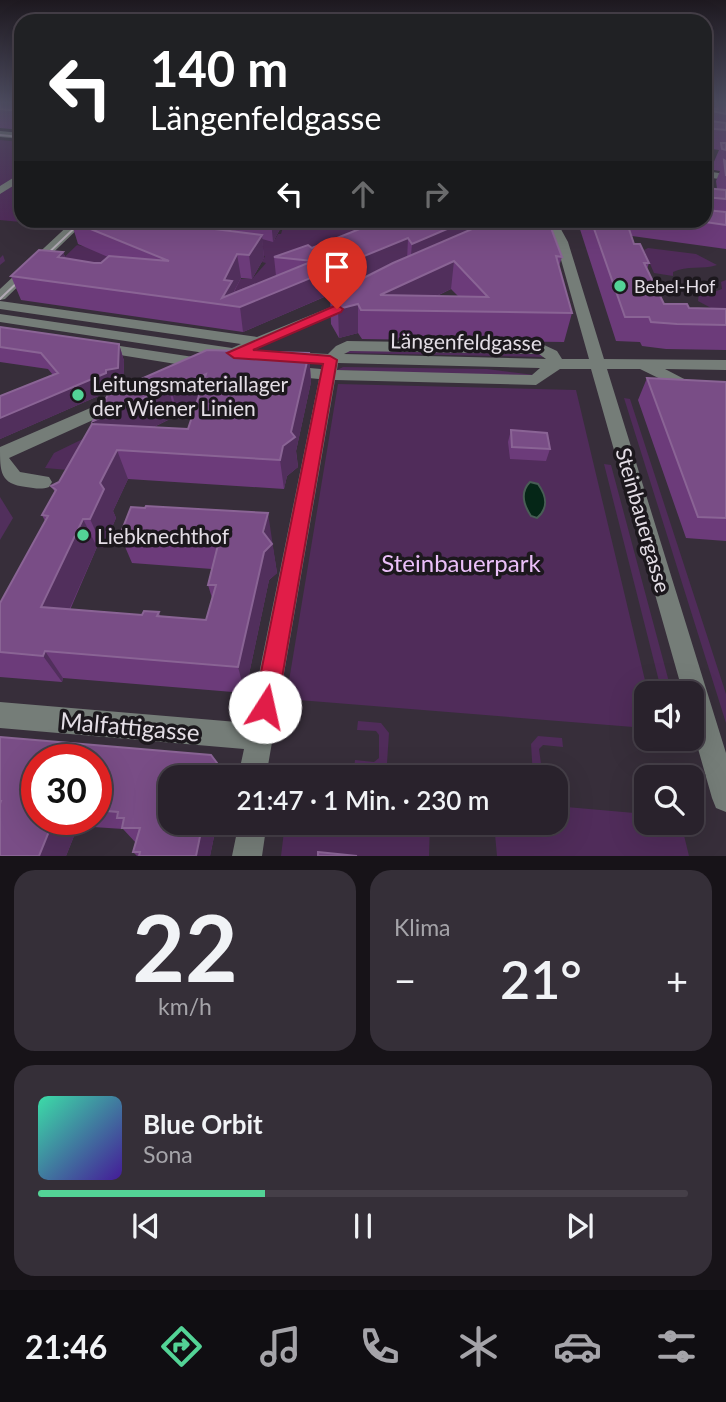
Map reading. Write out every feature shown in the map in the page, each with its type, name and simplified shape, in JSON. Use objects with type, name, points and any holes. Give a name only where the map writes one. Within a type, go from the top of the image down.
[{"type":"street","points":[[0,296],[72,228]]},
{"type":"street","points":[[539,228],[562,242]]},
{"type":"street","name":"Steinbauergasse","points":[[557,228],[722,772],[726,798]]},
{"type":"street","points":[[178,376],[207,364],[267,356],[362,298]]},
{"type":"street","points":[[0,305],[330,367],[536,380],[556,363],[552,354],[542,349],[347,346],[337,350],[330,367],[254,765]]},
{"type":"street","points":[[0,318],[237,360]]},
{"type":"street","points":[[0,333],[207,364]]},
{"type":"street","name":"Längenfeldgasse","points":[[556,363],[726,365]]},
{"type":"street","name":"Längenfeldgasse","points":[[641,363],[687,387],[726,387]]},
{"type":"street","points":[[42,482],[15,479],[0,458],[137,394]]},
{"type":"street","name":"Malfattigasse","points":[[0,715],[259,737]]},
{"type":"street","points":[[247,856],[251,835]]},
{"type":"green space","points":[[0,142],[14,142],[14,221],[0,220]]},
{"type":"green space","points":[[135,228],[216,228],[238,236],[275,239],[283,228],[419,228],[252,311],[48,273],[77,245],[240,279],[252,279],[266,263],[262,262],[265,256]]},
{"type":"green space","points":[[648,248],[696,254],[717,265],[678,270],[673,272],[673,276],[654,273],[644,250]]},
{"type":"green space","points":[[726,280],[726,316],[698,301],[699,292],[711,293],[722,289],[721,282]]},
{"type":"green space","points":[[348,350],[541,353],[544,357],[345,353]]},
{"type":"green space","points":[[343,367],[487,369],[535,375],[337,370]]},
{"type":"green space","name":"Steinbauerpark","points":[[338,384],[576,390],[645,681],[634,681],[634,727],[286,699]]},
{"type":"green space","points":[[624,398],[630,399],[726,694],[726,723]]},
{"type":"green space","points":[[89,436],[80,471],[45,468],[54,453]]},
{"type":"green space","points":[[604,464],[611,465],[669,681],[659,681]]},
{"type":"green space","points":[[358,721],[381,723],[389,733],[385,765],[354,765],[355,760],[374,762],[379,758],[379,735],[376,731],[357,730]]},
{"type":"green space","points":[[538,736],[562,738],[563,747],[543,745],[539,749],[541,765],[532,765],[531,744]]},
{"type":"green space","points":[[568,807],[634,813],[634,835],[684,835],[689,856],[497,856],[495,835],[568,835]]},
{"type":"green space","points":[[284,835],[430,835],[429,856],[281,856]]},
{"type":"shaded area","points":[[530,482],[538,484],[544,497],[545,506],[537,518],[531,516],[525,503],[524,494]]},
{"type":"building","points":[[712,189],[726,190],[726,199],[712,198]]},
{"type":"building","points":[[712,211],[726,212],[726,225],[712,223]]},
{"type":"building","points":[[88,228],[207,228],[262,235],[249,255],[237,254],[224,280],[232,281],[222,298],[313,261],[274,257],[308,245],[312,248],[362,228],[449,228],[412,244],[408,238],[240,307],[11,276],[39,250],[63,252],[58,257],[94,263],[101,263],[109,256],[169,261]]},
{"type":"building","points":[[474,228],[551,228],[562,257],[556,256],[572,313],[361,310],[358,304],[338,309],[330,295],[393,263]],"holes":[[[454,261],[488,297],[380,295]]]},
{"type":"building","points":[[594,228],[629,228],[634,244],[640,244],[649,263],[644,263],[664,304],[726,309],[726,325],[651,322],[649,317],[625,317]]},
{"type":"building","points":[[0,327],[119,344],[118,368],[106,370],[106,373],[0,418],[0,396],[58,373],[41,353],[0,347]]},
{"type":"building","points":[[207,350],[309,353],[291,432],[295,437],[283,446],[280,460],[117,450],[100,483],[104,489],[90,519],[83,519],[41,607],[142,615],[144,611],[159,612],[157,616],[206,620],[216,585],[208,585],[219,541],[120,535],[131,507],[268,513],[263,532],[272,544],[264,552],[238,667],[45,651],[43,656],[0,652],[0,603],[48,516],[42,515],[56,490],[51,486],[59,482],[92,424],[188,429],[206,374],[171,389],[168,387],[93,421],[109,393]]},
{"type":"building","points":[[647,378],[726,382],[726,518],[698,517]]},
{"type":"building","points":[[511,430],[547,433],[550,449],[512,447]]},
{"type":"building","points":[[0,737],[82,744],[21,744],[21,835],[48,835],[39,856],[0,856]]},
{"type":"building","points":[[112,747],[211,755],[217,763],[158,765],[158,835],[200,835],[196,856],[139,856],[140,852],[133,852],[140,828],[122,828],[124,818],[117,818],[118,812],[112,811]]},
{"type":"building","points":[[318,852],[357,856],[318,856]]},
{"type":"tram line","points":[[0,299],[75,228]]},
{"type":"place","name":"Bebel-Hof","points":[[620,286]]},
{"type":"place","name":"Leitungsmateriallager der Wiener Linien","points":[[78,395]]},
{"type":"place","name":"Liebknechthof","points":[[83,535]]},
{"type":"route","points":[[265,707],[330,360],[234,353],[275,338],[337,309]]}]
